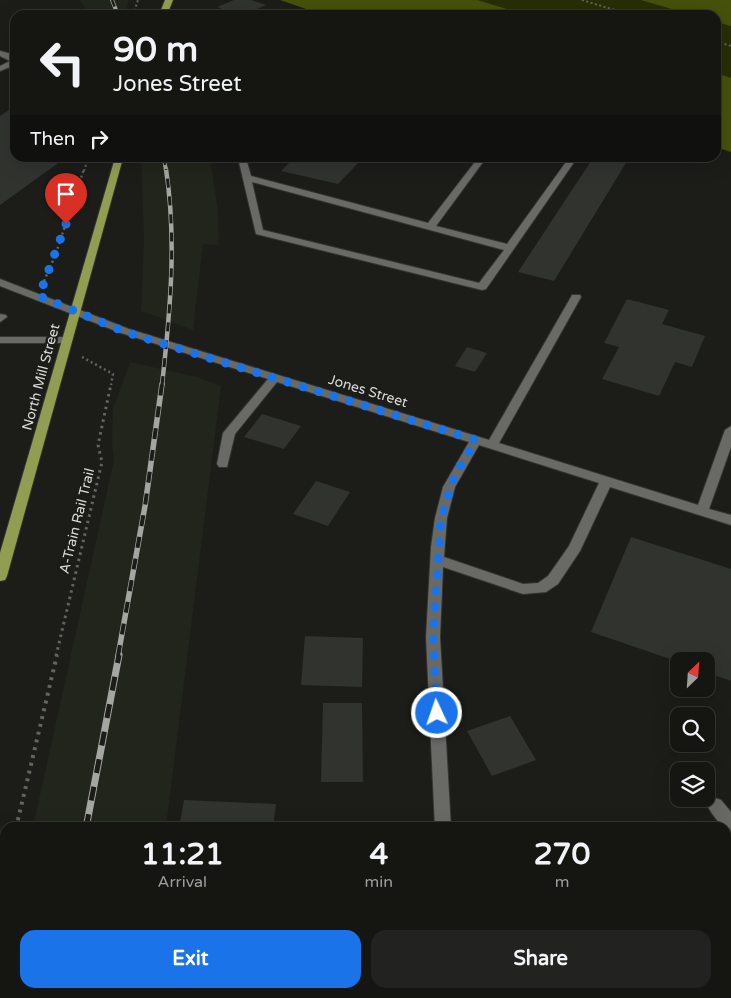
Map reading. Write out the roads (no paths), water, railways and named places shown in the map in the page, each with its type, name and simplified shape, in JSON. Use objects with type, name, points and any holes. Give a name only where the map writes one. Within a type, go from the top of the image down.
[{"type":"main road","name":"North Mill Street","points":[[0,576],[118,162]]},
{"type":"street","points":[[243,162],[259,232],[482,287],[570,162]]},
{"type":"street","points":[[430,227],[479,162]]},
{"type":"street","points":[[247,178],[509,248]]},
{"type":"street","name":"Jones Street","points":[[0,282],[125,332],[731,520]]},
{"type":"street","points":[[492,445],[576,297]]},
{"type":"street","points":[[0,340],[66,344]]},
{"type":"street","points":[[223,464],[229,433],[275,378]]},
{"type":"street","points":[[702,510],[731,430]]},
{"type":"street","points":[[443,822],[433,637],[437,560],[441,518],[450,487],[476,440]]},
{"type":"street","points":[[437,560],[523,590],[541,588],[554,580],[575,548],[606,481]]},
{"type":"street","points":[[715,805],[729,822]]},
{"type":"railway","points":[[112,0],[116,10]]},
{"type":"railway","points":[[165,162],[166,171]]},
{"type":"railway","points":[[162,385],[168,331],[172,250],[166,169]]},
{"type":"railway","points":[[118,656],[145,506],[162,384]]},
{"type":"railway","points":[[87,822],[119,655]]}]
